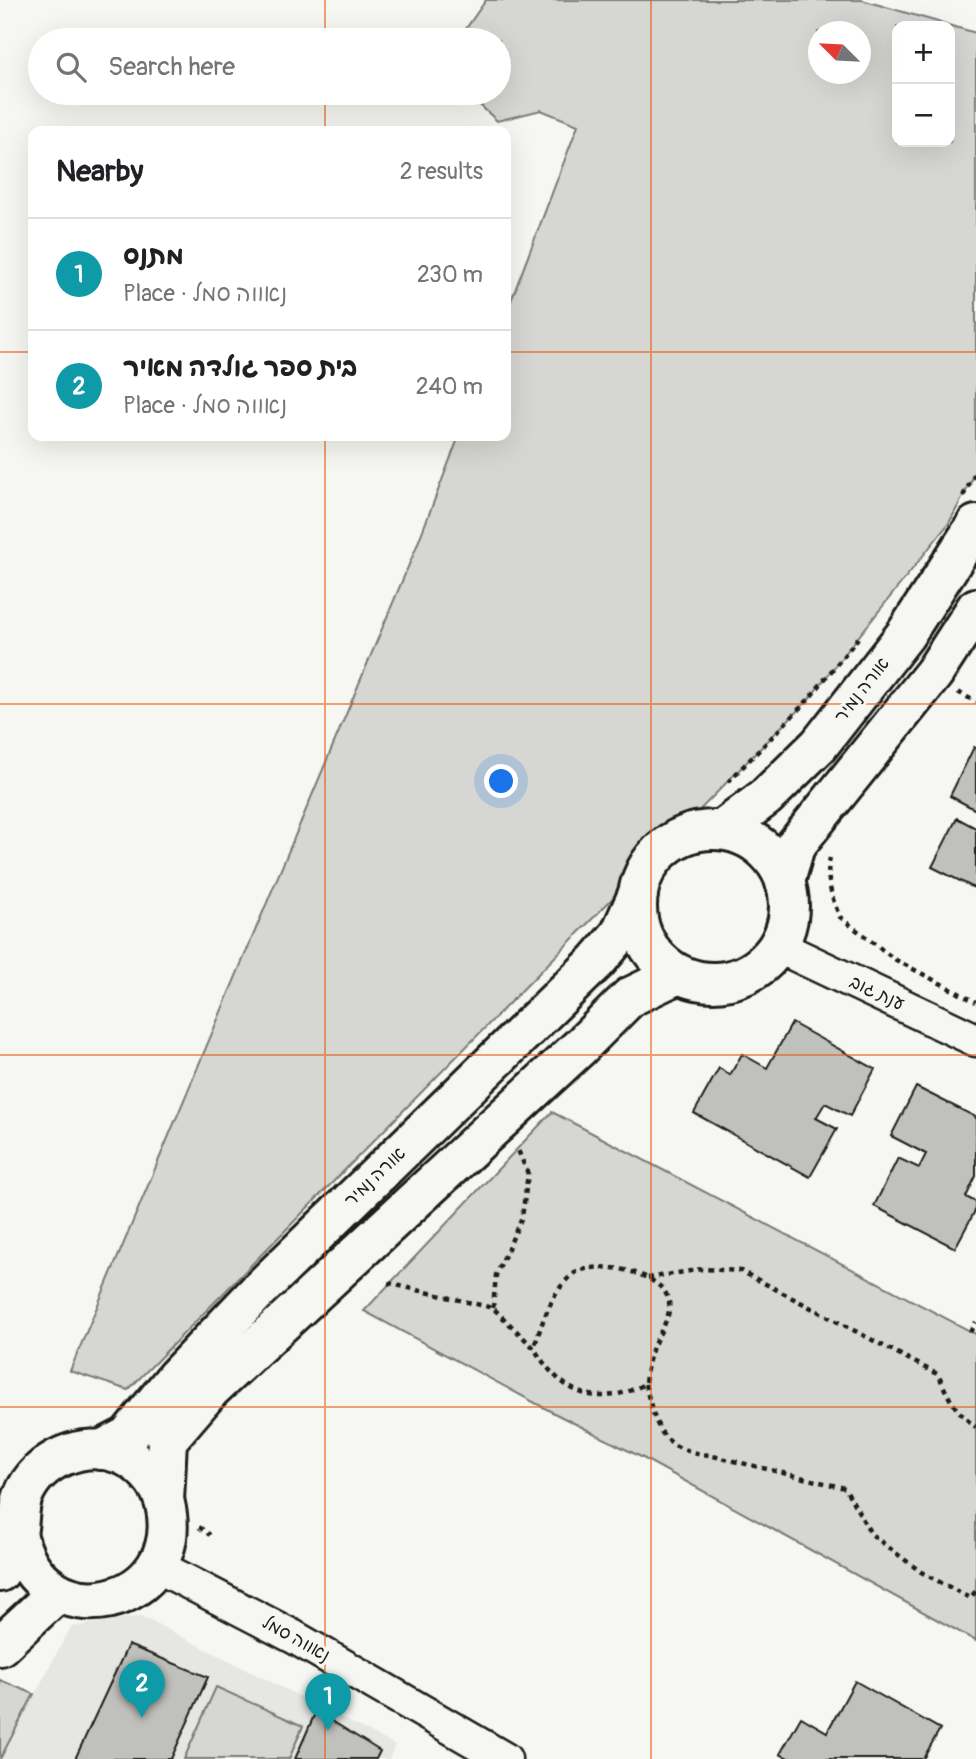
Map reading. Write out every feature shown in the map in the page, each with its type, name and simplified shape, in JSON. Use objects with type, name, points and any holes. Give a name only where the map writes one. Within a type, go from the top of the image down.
[{"type":"street","name":"אורה נמיר","points":[[722,830],[766,797],[819,745],[905,635],[976,525]]},
{"type":"street","points":[[785,882],[795,846],[933,673],[976,608]]},
{"type":"street","points":[[722,830],[741,835],[760,846],[775,862],[785,882],[789,904],[786,926],[777,946],[765,961],[751,972],[734,979],[697,981],[678,974],[650,950],[642,933],[637,914],[638,894],[643,876],[653,859],[667,845],[684,836],[702,831],[722,830]]},
{"type":"street","name":"אורה נמיר","points":[[102,1450],[128,1436],[176,1377],[257,1292],[597,961],[620,934],[638,894]]},
{"type":"street","name":"ענת גוב","points":[[777,946],[976,1040]]},
{"type":"street","points":[[164,1501],[155,1482],[139,1465],[121,1455],[102,1450],[82,1450],[63,1455],[33,1478],[23,1495],[17,1533],[21,1552],[30,1569],[44,1583],[57,1593],[77,1600],[113,1598],[130,1591],[145,1580],[157,1566],[166,1545],[168,1523],[164,1501],[167,1440],[211,1389],[580,1047],[630,997],[678,974]]},
{"type":"street","points":[[0,1572],[17,1533]]},
{"type":"street","name":"נאווה סמל","points":[[157,1566],[294,1637],[505,1759]]},
{"type":"street","points":[[0,1646],[57,1593]]},
{"type":"path","points":[[951,689],[976,702]]},
{"type":"path","points":[[840,917],[894,959],[976,1002]]},
{"type":"path","points":[[494,1308],[496,1275],[522,1217],[528,1174],[518,1150]]},
{"type":"path","points":[[534,1348],[553,1300],[575,1273],[610,1266],[647,1278],[662,1288],[669,1300],[669,1313],[652,1350],[645,1384],[653,1412],[672,1446],[845,1488],[871,1534],[921,1572],[970,1598],[976,1591]]},
{"type":"path","points":[[647,1278],[702,1269],[741,1271],[939,1375],[946,1396],[963,1418],[976,1427]]},
{"type":"path","points":[[388,1283],[494,1308],[534,1348],[550,1373],[567,1386],[587,1394],[607,1398],[626,1394],[645,1384]]},
{"type":"path","points":[[970,1332],[976,1321]]},
{"type":"shaded area","points":[[486,0],[862,0],[935,21],[892,21],[892,147],[955,147],[955,27],[976,33],[976,472],[949,523],[808,700],[128,1390],[70,1371],[416,548],[457,441],[511,441],[511,301],[578,125],[541,110],[497,121],[480,105],[511,105],[511,28],[466,28]]},
{"type":"shaded area","points":[[552,1112],[976,1334],[976,1641],[643,1458],[364,1311]]},
{"type":"shaded area","points":[[141,1616],[395,1745],[389,1759],[0,1759],[71,1627]]},
{"type":"shaded area","points":[[0,1680],[34,1694],[0,1759]]},
{"type":"shaded area","points":[[216,1687],[303,1726],[289,1759],[184,1759]]},
{"type":"building","points":[[974,747],[976,748],[976,810],[950,796]]},
{"type":"building","points":[[957,818],[976,828],[976,889],[932,867]]},
{"type":"building","points":[[792,1023],[875,1069],[850,1116],[825,1103],[816,1118],[837,1129],[810,1177],[694,1113],[719,1068],[730,1075],[742,1054],[767,1068]]},
{"type":"building","points":[[916,1087],[976,1117],[976,1176],[966,1197],[976,1202],[976,1209],[955,1248],[874,1206],[898,1158],[919,1168],[926,1154],[891,1136]]},
{"type":"building","points":[[128,1645],[208,1677],[171,1759],[75,1759]]},
{"type":"building","points":[[855,1681],[940,1729],[923,1759],[790,1759],[780,1754],[801,1717],[827,1732]]},
{"type":"building","points":[[316,1711],[380,1751],[376,1759],[295,1759]]},
{"type":"place","name":"בית ספר גולדה מאיר","points":[[142,1718]]},
{"type":"place","name":"מתנס","points":[[328,1731]]}]
